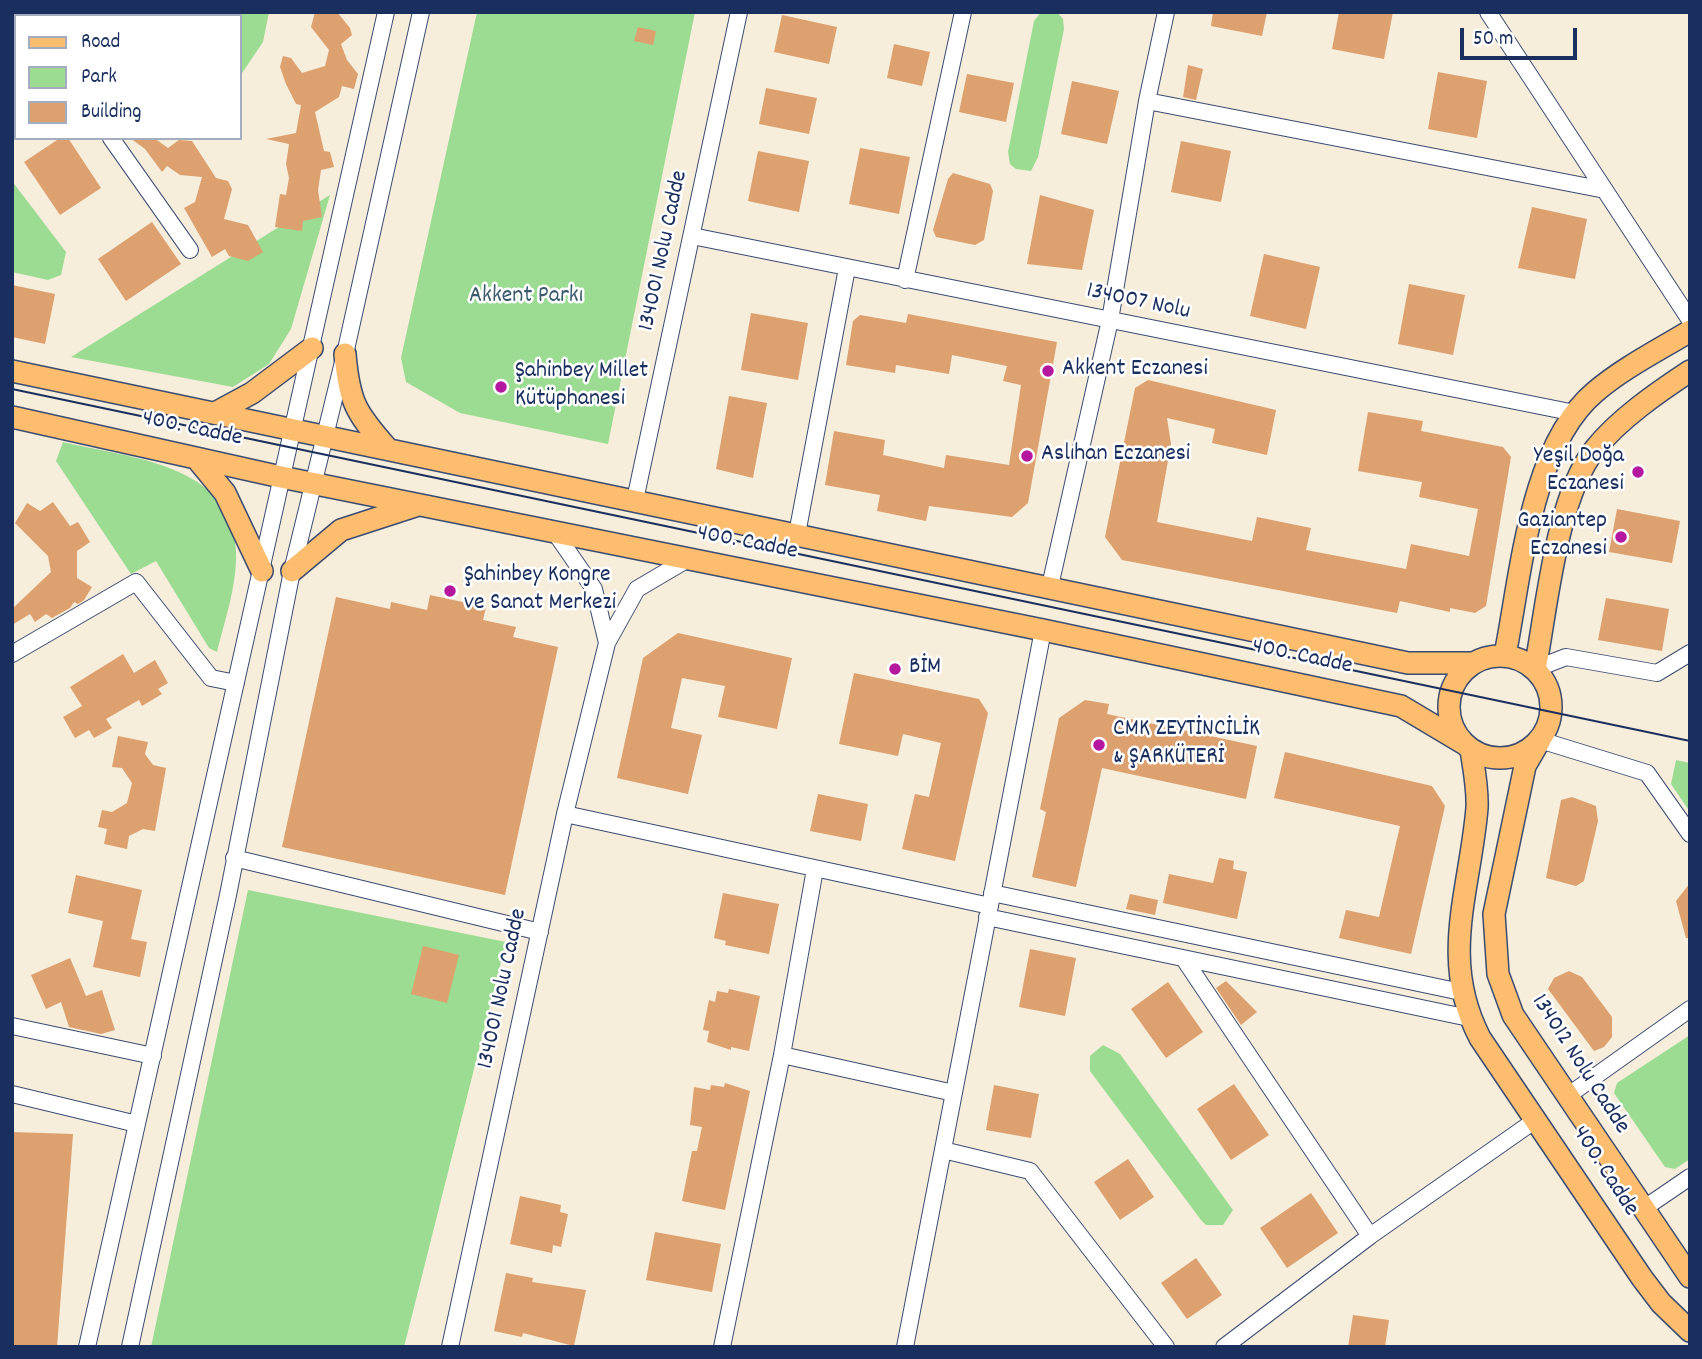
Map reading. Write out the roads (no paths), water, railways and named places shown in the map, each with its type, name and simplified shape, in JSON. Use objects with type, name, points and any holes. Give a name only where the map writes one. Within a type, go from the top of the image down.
[{"type":"main road","points":[[1505,655],[1536,500],[1550,454],[1575,413],[1596,391],[1690,331]]},
{"type":"main road","points":[[215,413],[252,393],[312,348]]},
{"type":"main road","points":[[345,354],[348,392],[352,401],[359,415],[387,448]]},
{"type":"main road","name":"400. Cadde","points":[[12,371],[1051,586],[1408,663],[1472,663]]},
{"type":"main road","points":[[1535,669],[1567,506],[1579,477],[1595,449],[1630,416],[1690,371]]},
{"type":"main road","name":"400. Cadde","points":[[12,417],[281,477],[1043,630],[1401,706],[1467,746],[1477,810],[1458,941],[1461,992],[1469,1018],[1642,1278],[1661,1303],[1690,1331]]},
{"type":"main road","points":[[197,459],[225,493],[262,571]]},
{"type":"main road","points":[[292,571],[341,530],[419,505]]},
{"type":"main road","points":[[1505,655],[1521,659],[1535,669],[1545,681],[1551,696],[1549,721],[1540,740],[1515,756],[1485,756],[1467,746],[1449,716],[1448,700],[1461,673],[1472,663],[1505,655]]},
{"type":"main road","name":"134012 Nolu Cadde","points":[[1540,740],[1525,766],[1494,914],[1498,974],[1513,1015],[1690,1277]]},
{"type":"street","points":[[87,1347],[386,12]]},
{"type":"street","points":[[130,1347],[292,571],[345,354],[421,12]]},
{"type":"street","name":"134001 Nolu Cadde","points":[[635,500],[739,12]]},
{"type":"street","points":[[905,280],[963,12]]},
{"type":"street","points":[[1051,586],[1110,320],[1147,101],[1166,12]]},
{"type":"street","points":[[1488,12],[1690,320]]},
{"type":"street","points":[[1147,101],[1605,190]]},
{"type":"street","points":[[112,140],[190,250]]},
{"type":"street","name":"134007 Nolu","points":[[692,236],[1575,413]]},
{"type":"street","points":[[797,534],[847,268]]},
{"type":"street","name":"134001 Nolu Cadde","points":[[556,534],[594,589],[607,643]]},
{"type":"street","name":"134001 Nolu Cadde","points":[[455,1346],[565,814],[607,643],[637,589],[688,559]]},
{"type":"street","points":[[12,654],[136,582],[211,678],[236,684]]},
{"type":"street","points":[[905,1347],[1043,630]]},
{"type":"street","points":[[1535,669],[1566,657],[1657,673],[1690,653]]},
{"type":"street","points":[[1540,740],[1647,773],[1690,834]]},
{"type":"street","points":[[565,814],[990,905],[1461,992]]},
{"type":"street","points":[[234,858],[540,932]]},
{"type":"street","points":[[722,1347],[782,1055],[815,869]]},
{"type":"street","points":[[990,905],[1184,959],[1469,1018]]},
{"type":"street","points":[[1184,959],[1370,1236]]},
{"type":"street","points":[[1566,1097],[1690,1009]]},
{"type":"street","points":[[12,1026],[153,1056]]},
{"type":"street","points":[[782,1055],[954,1093]]},
{"type":"street","points":[[12,1094],[137,1125]]},
{"type":"street","points":[[1224,1347],[1370,1236],[1537,1119]]},
{"type":"street","points":[[943,1150],[1030,1171],[1166,1347]]},
{"type":"street","points":[[1643,1209],[1690,1177]]},
{"type":"tram line","points":[[12,389],[1690,741]]},
{"type":"place","name":"Akkent Eczanesi","points":[[1048,371]]},
{"type":"place","name":"Şahinbey Millet Kütüphanesi","points":[[501,387]]},
{"type":"place","name":"Aslıhan Eczanesi","points":[[1027,456]]},
{"type":"place","name":"Yeşil Doğa Eczanesi","points":[[1638,472]]},
{"type":"place","name":"Gaziantep Eczanesi","points":[[1621,537]]},
{"type":"place","name":"Şahinbey Kongre ve Sanat Merkezi","points":[[450,591]]},
{"type":"place","name":"BİM","points":[[895,669]]},
{"type":"place","name":"CMK ZEYTİNCİLİK & ŞARKÜTERİ","points":[[1099,745]]},
{"type":"park label","name":"Akkent Parkı","points":[[526,298]]}]
